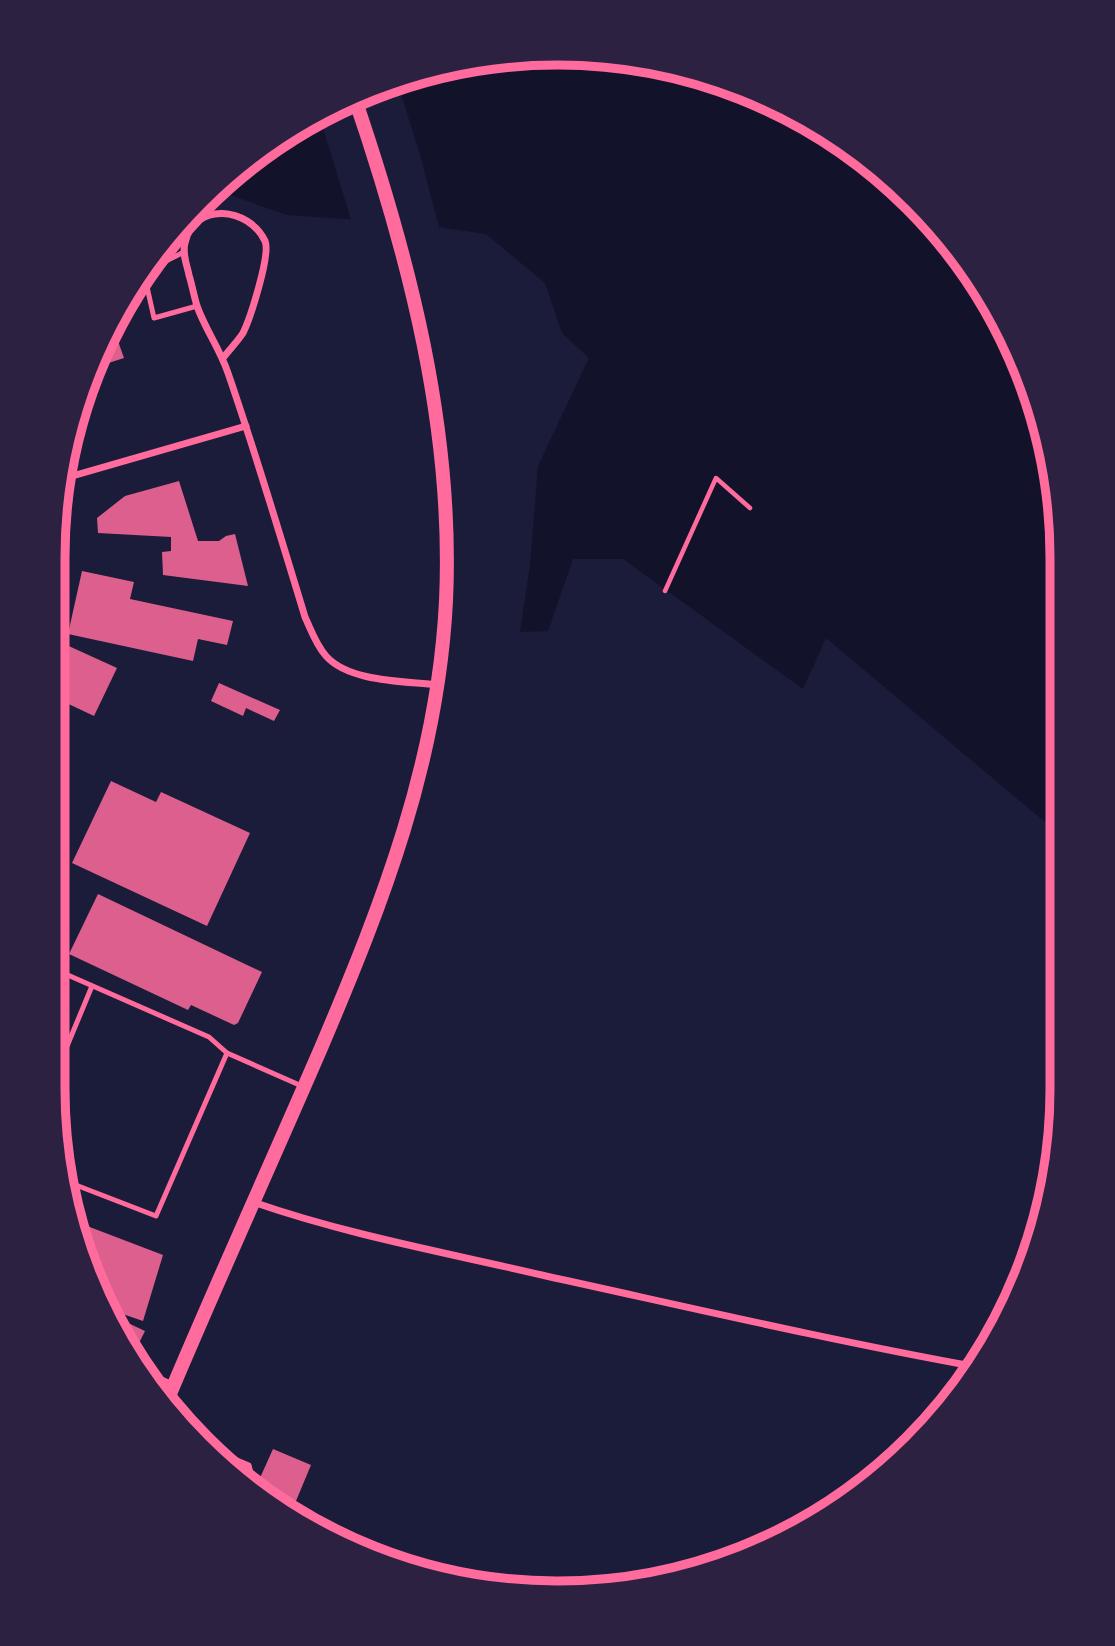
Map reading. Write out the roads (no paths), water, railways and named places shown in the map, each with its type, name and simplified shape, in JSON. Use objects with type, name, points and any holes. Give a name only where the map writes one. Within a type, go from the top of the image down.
[{"type":"main road","points":[[171,1392],[370,931],[409,820],[438,685],[446,602],[444,499],[433,397],[408,278],[357,108]]},
{"type":"street","points":[[223,358],[243,332],[267,261],[265,241],[246,221],[220,212],[204,217],[193,227],[185,242],[184,252],[197,306],[223,358],[305,617],[318,646],[335,665],[353,673],[438,685]]},
{"type":"street","points":[[72,476],[246,426]]},
{"type":"street","points":[[253,1202],[298,1218],[421,1247],[885,1350],[965,1365]]},
{"type":"lane","points":[[164,262],[184,252]]},
{"type":"lane","points":[[147,286],[153,318],[197,306]]},
{"type":"lane","points":[[65,974],[209,1037],[227,1053],[304,1087]]},
{"type":"lane","points":[[65,1051],[92,986]]},
{"type":"lane","points":[[74,1184],[156,1216],[227,1053]]},
{"type":"lane","points":[[159,1378],[174,1384]]},
{"type":"lane","points":[[234,1460],[249,1465],[251,1473]]}]
